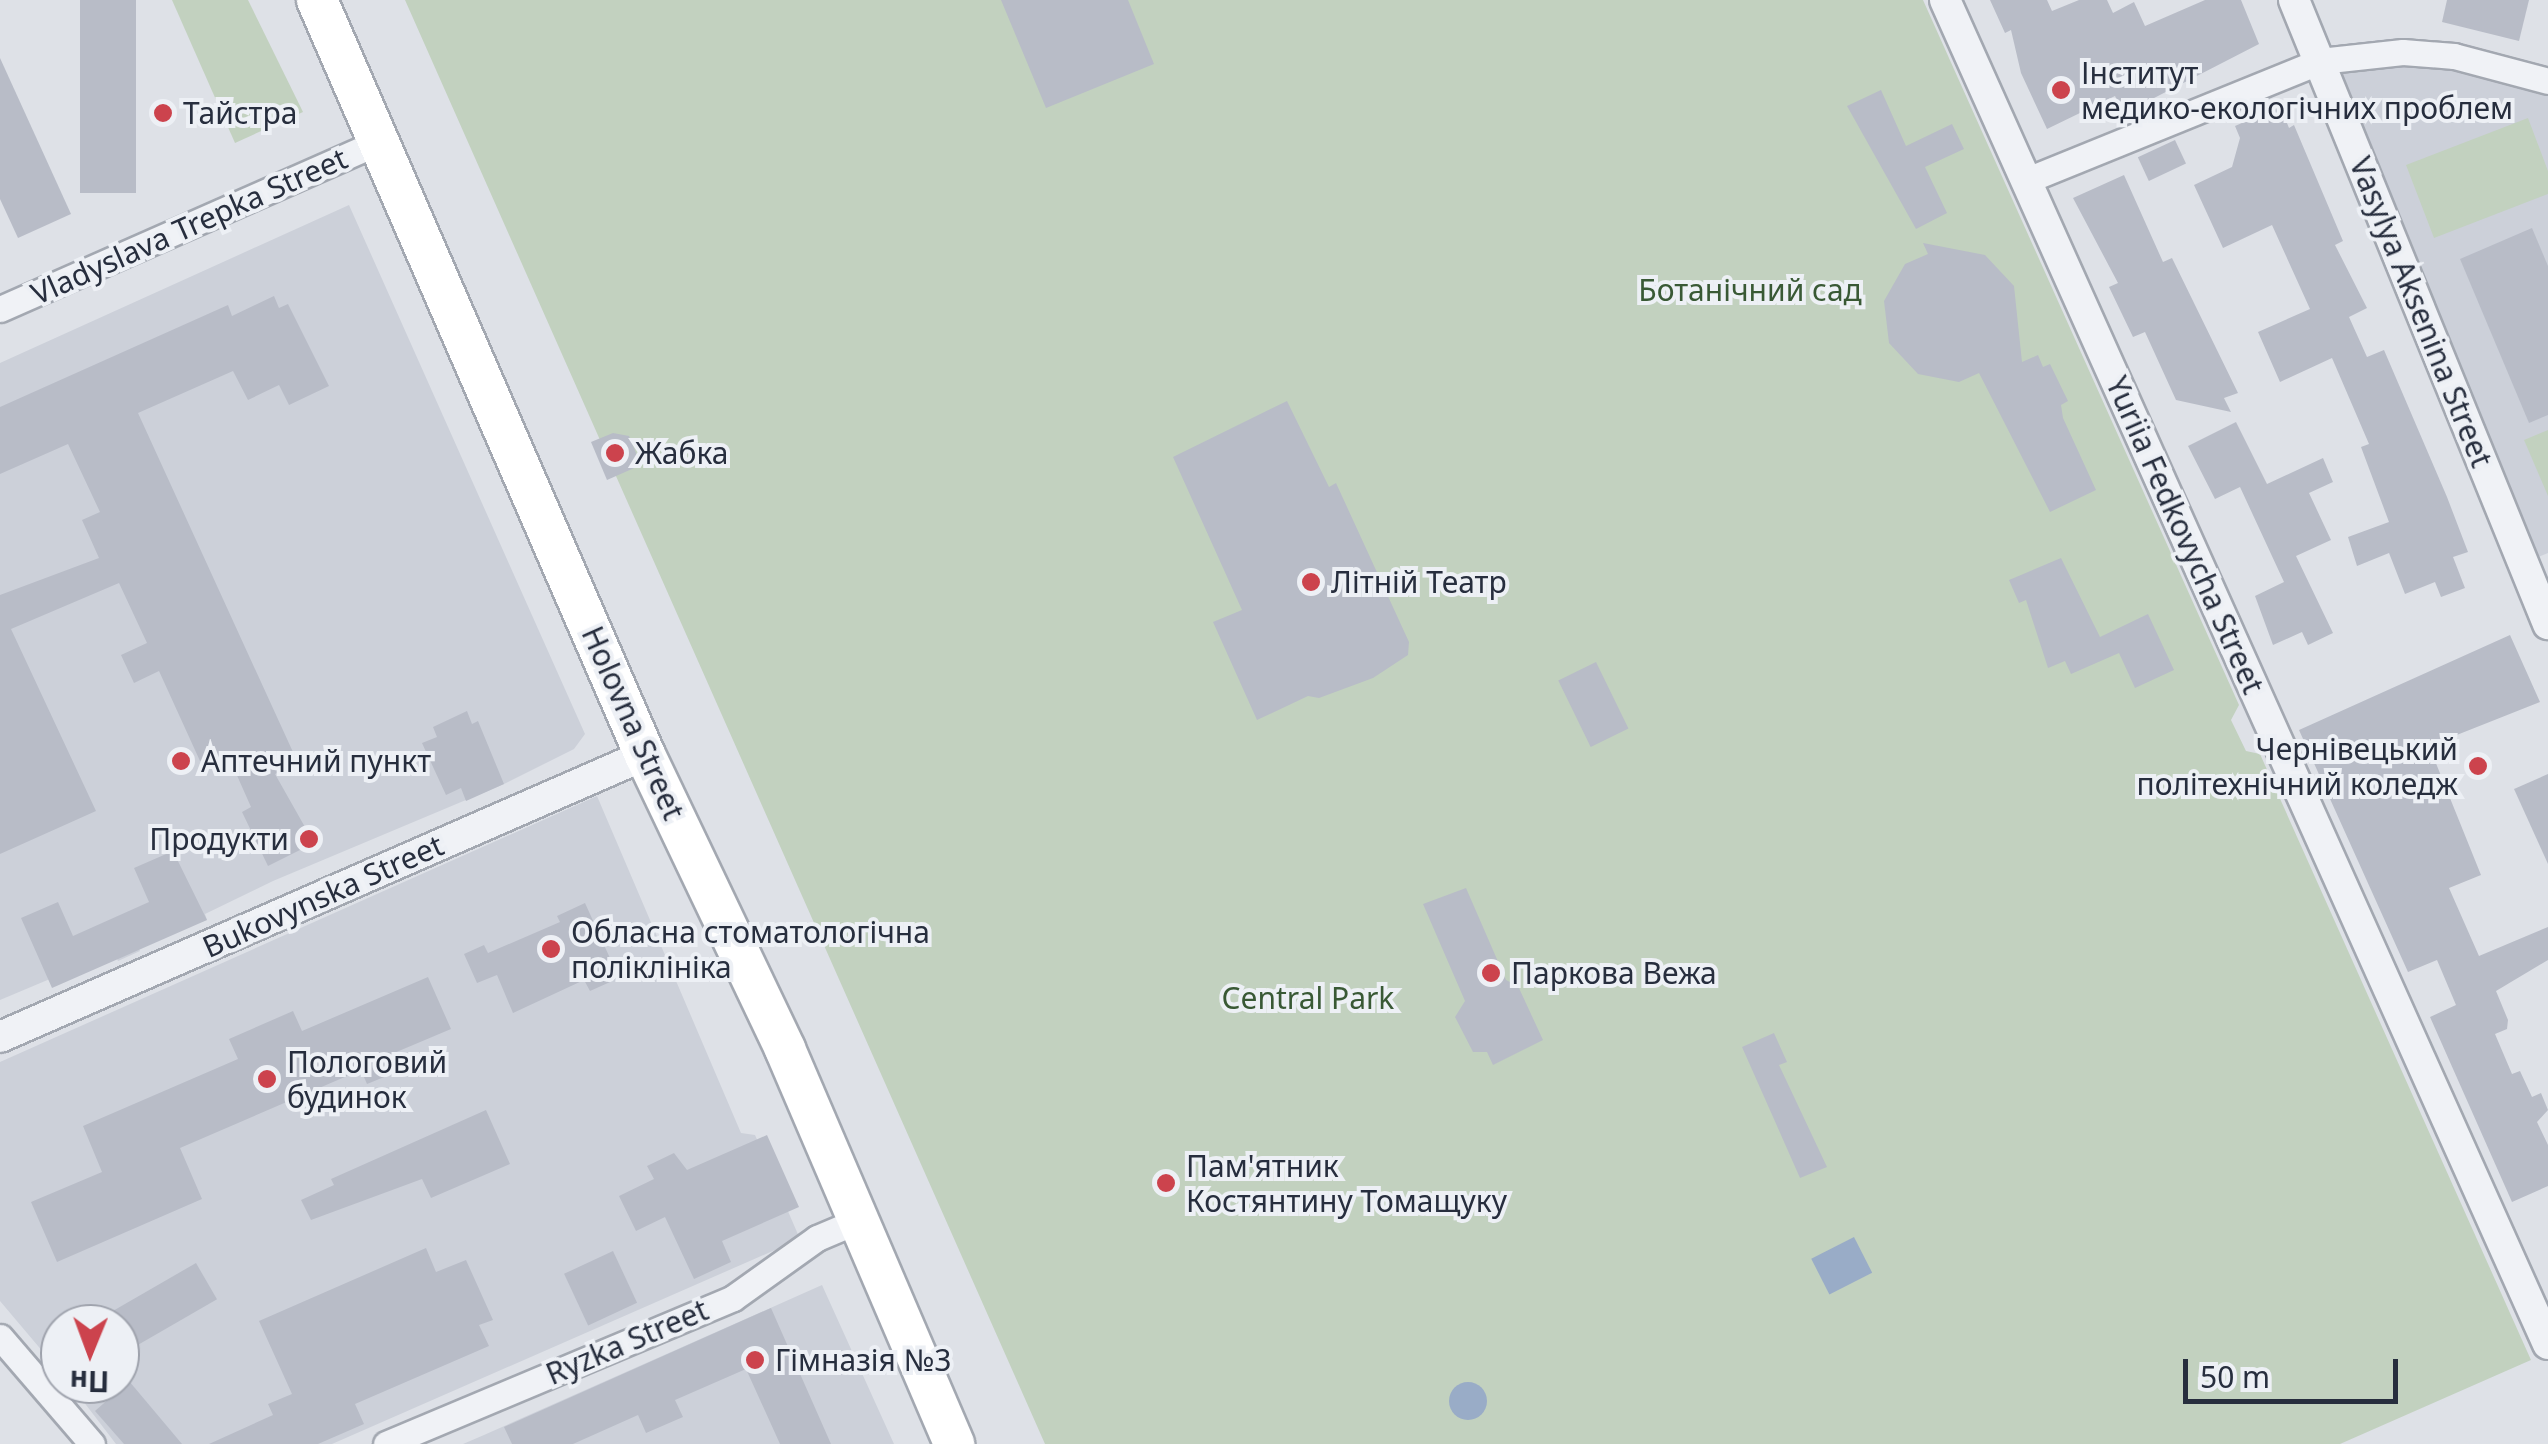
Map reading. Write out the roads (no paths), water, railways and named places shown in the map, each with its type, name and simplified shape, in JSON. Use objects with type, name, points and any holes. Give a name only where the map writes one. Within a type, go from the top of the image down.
[{"type":"main road","name":"Holovna Street","points":[[317,0],[646,755],[785,1049],[954,1444]]},
{"type":"street","name":"Yuriia Fedkovycha Street","points":[[1945,0],[2548,1344]]},
{"type":"street","name":"Vasylya Aksenina Street","points":[[2294,0],[2548,624]]},
{"type":"street","points":[[2025,181],[2320,62],[2403,52],[2454,56],[2548,81]]},
{"type":"street","name":"Vladyslava Trepka Street","points":[[0,310],[378,142]]},
{"type":"street","name":"Bukovynska Street","points":[[0,1038],[646,755]]},
{"type":"street","name":"Ryzka Street","points":[[386,1444],[733,1298],[817,1238],[858,1221]]},
{"type":"street","points":[[0,1337],[92,1444]]},
{"type":"water","points":[[1854,1237],[1872,1273],[1829,1294],[1811,1259]]},
{"type":"water","points":[[1468,1382],[1481,1388],[1487,1401],[1481,1414],[1468,1420],[1455,1414],[1449,1401],[1455,1388]]},
{"type":"place","name":"Інститут медико-екологічних проблем","points":[[2061,90]]},
{"type":"place","name":"Тайстра","points":[[163,113]]},
{"type":"place","name":"Жабка","points":[[615,453]]},
{"type":"place","name":"Літній Театр","points":[[1311,582]]},
{"type":"place","name":"Аптечний пункт","points":[[181,761]]},
{"type":"place","name":"Чернівецький політехнічний коледж","points":[[2478,766]]},
{"type":"place","name":"Продукти","points":[[309,839]]},
{"type":"place","name":"Обласна стоматологічна поліклініка","points":[[551,949]]},
{"type":"place","name":"Паркова Вежа","points":[[1491,973]]},
{"type":"place","name":"Пологовий будинок","points":[[267,1079]]},
{"type":"place","name":"Пам'ятник Костянтину Томащуку","points":[[1166,1183]]},
{"type":"place","name":"Гімназія №3","points":[[755,1360]]},
{"type":"park label","name":"Ботанічний сад","points":[[1750,290]]},
{"type":"park label","name":"Central Park","points":[[1308,998]]}]
